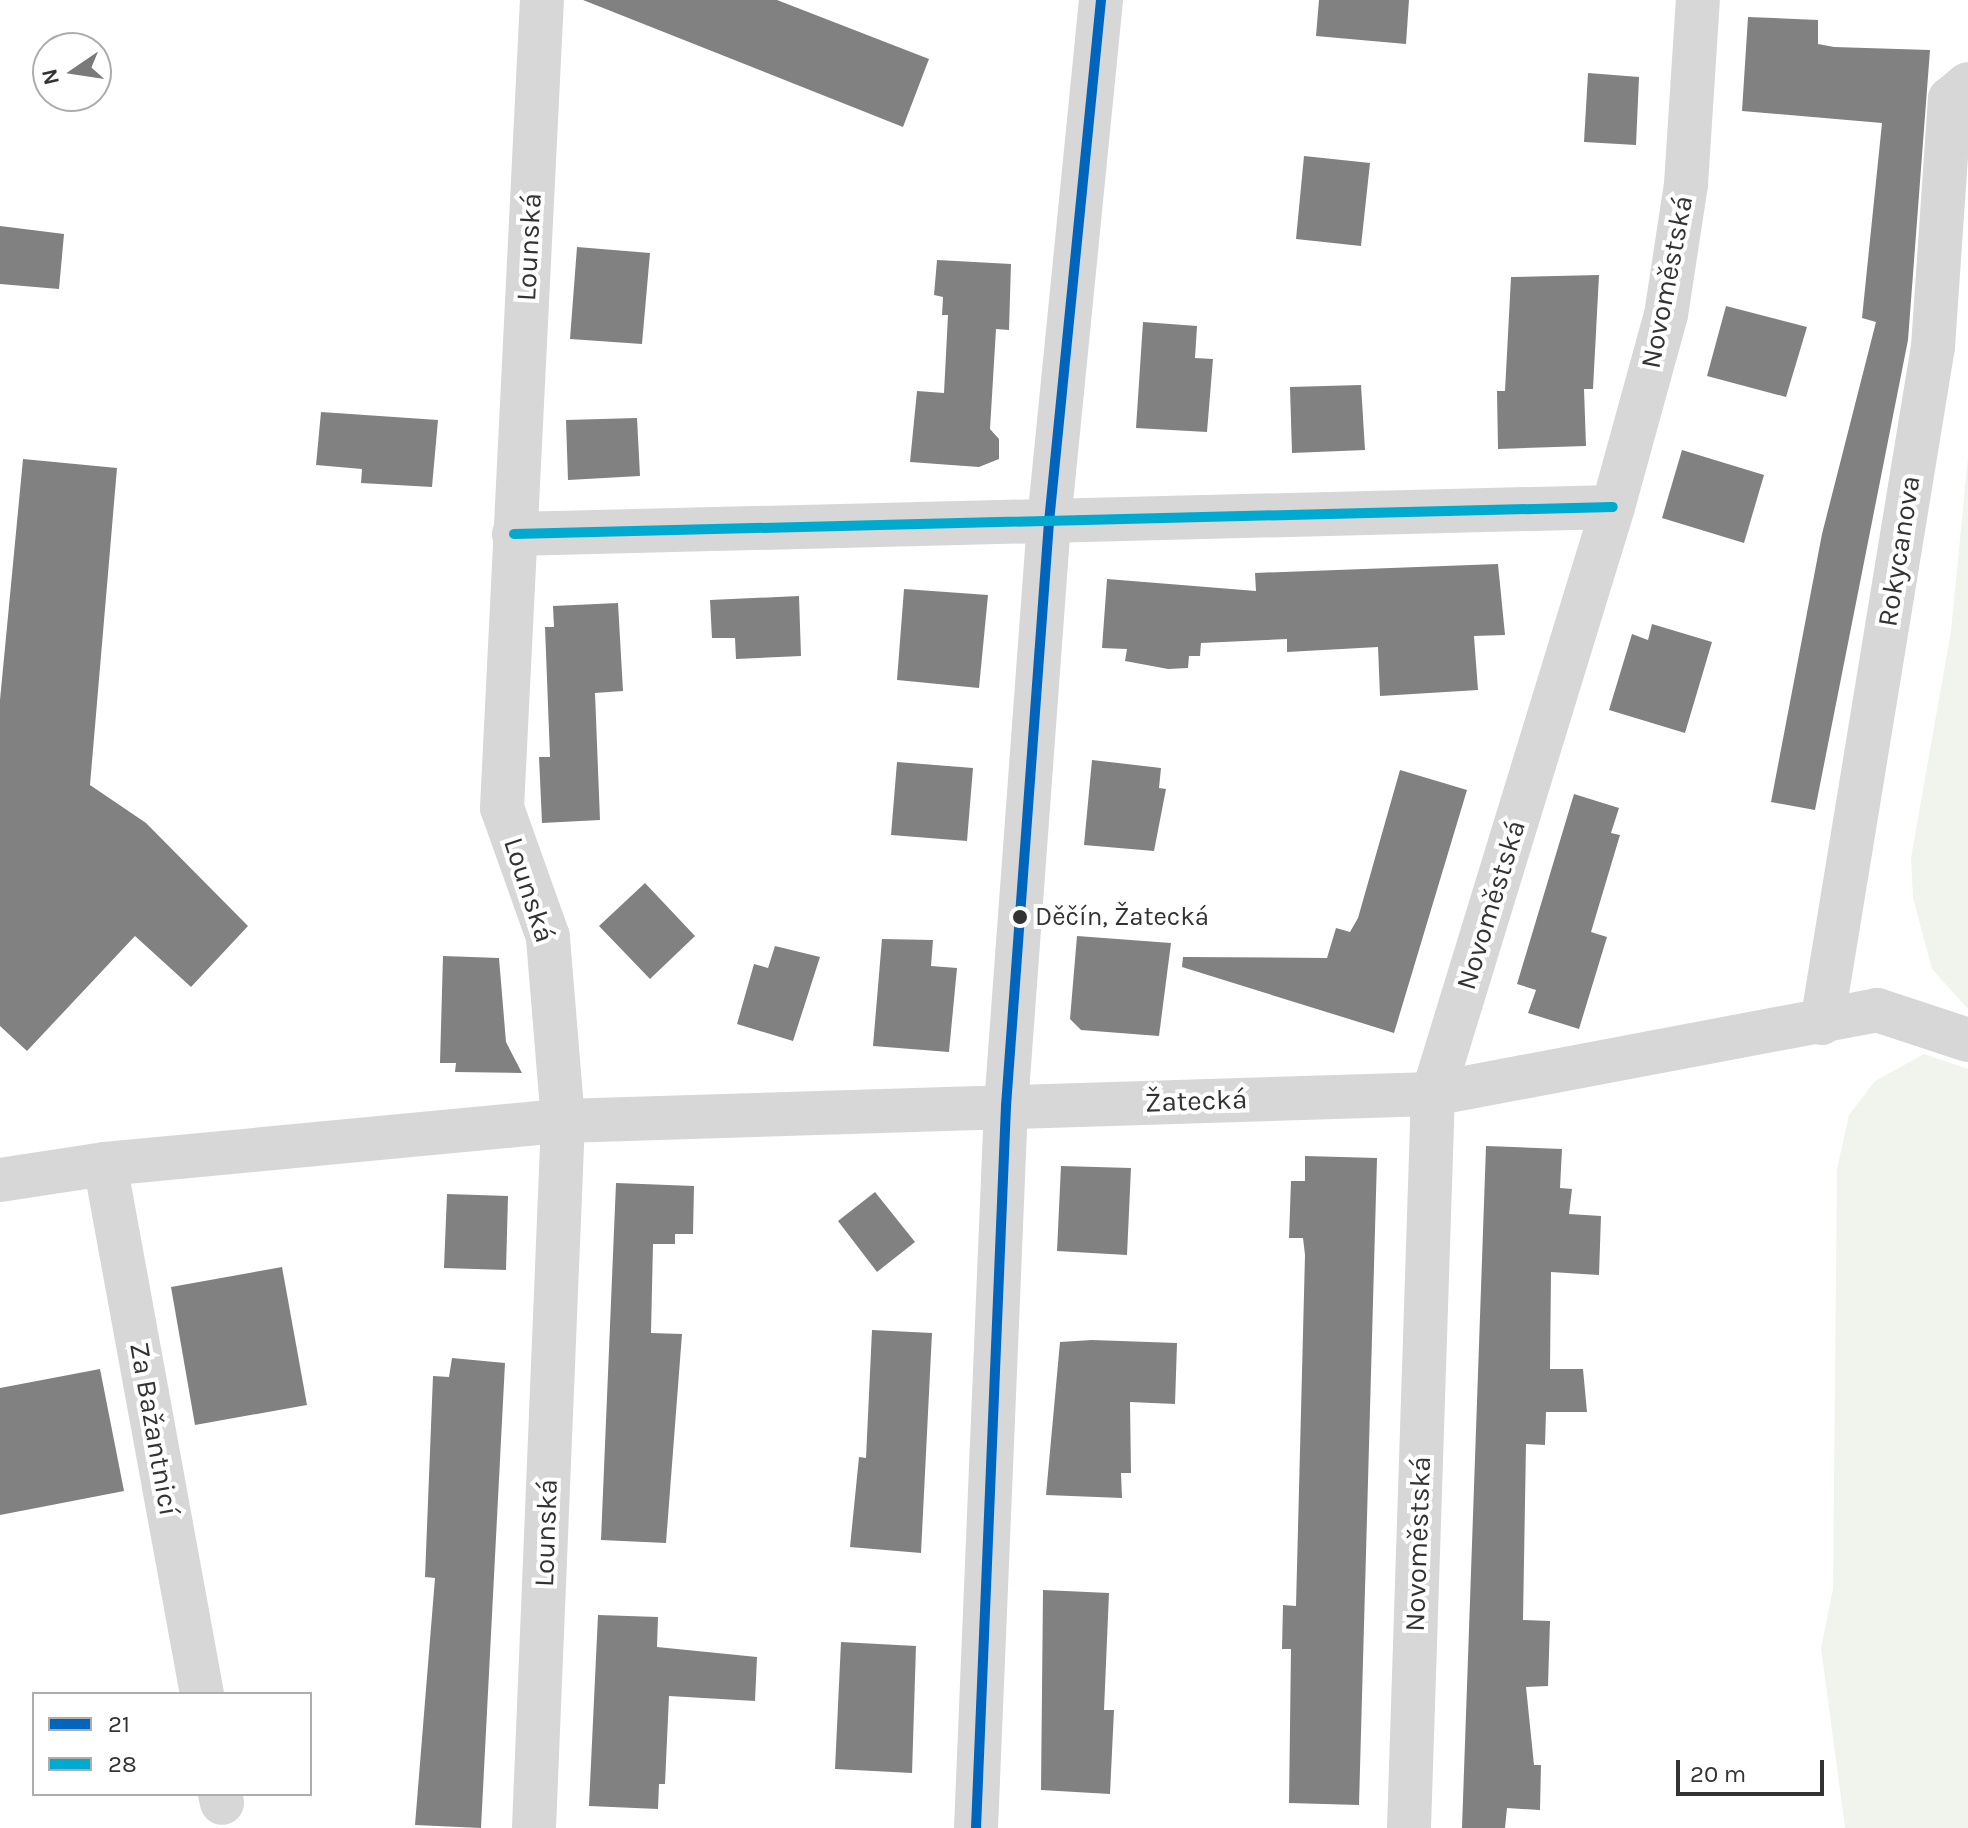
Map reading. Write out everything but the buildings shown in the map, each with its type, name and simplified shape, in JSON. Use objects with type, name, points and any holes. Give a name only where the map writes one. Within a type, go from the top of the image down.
[{"type":"street","name":"Lounská","points":[[534,1828],[563,1121],[548,937],[502,808],[542,0]]},
{"type":"street","points":[[976,1828],[1006,1106],[1049,522],[1101,0]]},
{"type":"street","name":"Novoměstská","points":[[1409,1828],[1433,1094],[1613,507],[1666,315],[1686,184],[1698,0]]},
{"type":"street","name":"Rokycanova","points":[[1822,1023],[1933,347],[1950,99],[1968,84]]},
{"type":"street","points":[[514,534],[1613,507]]},
{"type":"street","name":"Žatecká","points":[[563,1121],[1433,1094],[1822,1023],[1877,1010],[1968,1040]]},
{"type":"street","points":[[0,1180],[105,1164],[563,1121]]},
{"type":"street","name":"Za Bažantnicí","points":[[105,1164],[202,1692]]},
{"type":"shaded area","points":[[1968,457],[1968,1009],[1932,969],[1913,898],[1911,858],[1951,631]]},
{"type":"shaded area","points":[[1924,1054],[1968,1069],[1968,1828],[1845,1828],[1821,1648],[1833,1589],[1837,1169],[1849,1115],[1875,1081]]},
{"type":"transit line","name":"21","points":[[976,1828],[1006,1106],[1049,522],[1101,0]]},
{"type":"transit line","name":"28","points":[[514,534],[1613,507]]},
{"type":"place","name":"Děčín, Žatecká","points":[[1020,917]]}]
